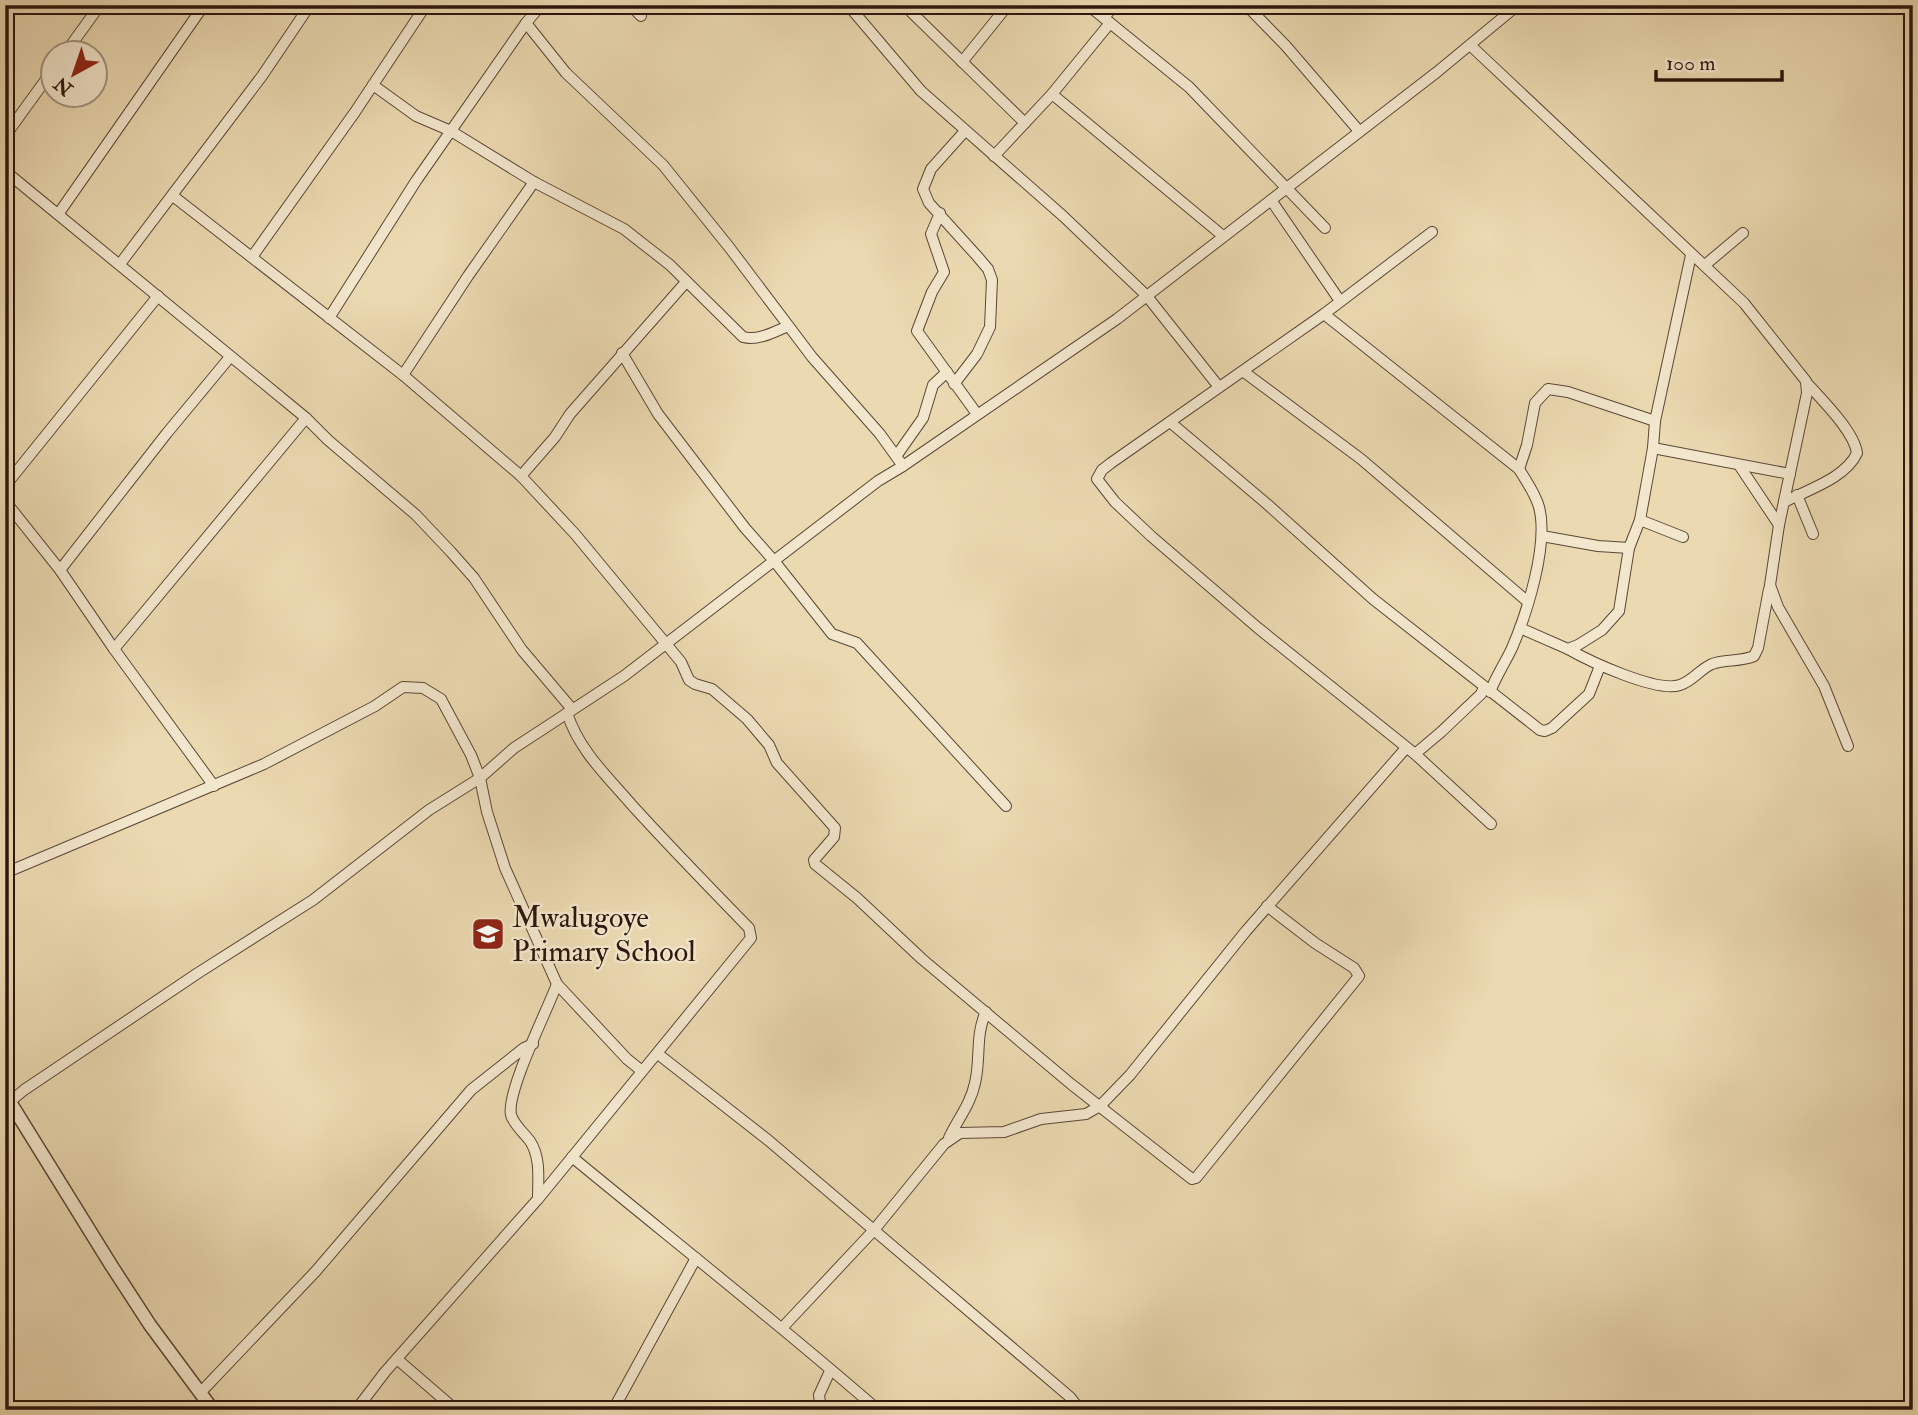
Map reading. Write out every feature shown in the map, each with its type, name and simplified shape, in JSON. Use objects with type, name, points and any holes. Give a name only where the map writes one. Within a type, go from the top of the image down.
[{"type":"street","points":[[76,38],[100,5]]},
{"type":"street","points":[[59,213],[204,5]]},
{"type":"street","points":[[120,264],[262,76],[310,5]]},
{"type":"street","points":[[252,257],[426,5]]},
{"type":"street","points":[[329,318],[380,235],[541,5]]},
{"type":"street","points":[[630,5],[641,16]]},
{"type":"street","points":[[848,5],[921,91],[1063,216],[1146,295],[1219,387]]},
{"type":"street","points":[[904,5],[1025,123]]},
{"type":"street","points":[[962,62],[1007,5]]},
{"type":"street","points":[[1088,5],[1189,87],[1325,228]]},
{"type":"street","points":[[994,156],[1052,94],[1107,20],[1115,5]]},
{"type":"street","points":[[1246,5],[1286,46],[1359,131]]},
{"type":"street","points":[[213,1410],[150,1325],[7,1101],[198,973],[313,900],[429,810],[480,778],[514,748],[624,676],[878,481],[1084,343],[1288,187],[1518,5]]},
{"type":"street","points":[[526,23],[566,73],[663,166],[729,247],[788,326],[897,455],[903,466]]},
{"type":"street","points":[[1470,45],[1744,303],[1838,419],[1856,446],[1857,453],[1852,462],[1840,472],[1784,502]]},
{"type":"street","points":[[373,85],[416,116],[452,131],[534,182],[624,229],[651,248],[743,337],[763,337],[788,326]]},
{"type":"street","points":[[5,136],[38,90]]},
{"type":"street","points":[[1052,94],[1223,236]]},
{"type":"street","points":[[954,384],[977,354],[990,327],[992,280],[988,270],[924,195],[923,189],[926,177],[965,131]]},
{"type":"street","points":[[5,171],[306,418],[416,515],[474,578],[522,650],[570,711],[578,740],[589,757],[667,845],[751,933],[742,951],[538,1199],[397,1359],[356,1410]]},
{"type":"street","points":[[403,375],[534,182]]},
{"type":"street","points":[[173,196],[403,375],[521,476],[575,534],[681,662],[689,680],[712,689],[747,719],[769,745],[777,763],[835,828],[834,837],[814,859],[815,864],[986,1012],[1189,1178],[1196,1178],[1359,976],[1354,968],[1315,943],[1267,906]]},
{"type":"street","points":[[1271,200],[1340,301]]},
{"type":"street","points":[[940,214],[931,234],[944,272],[932,292],[917,331],[977,414]]},
{"type":"street","points":[[1432,232],[1244,372],[1102,470],[1097,479],[1115,502],[1151,536],[1258,628],[1411,751],[1492,824]]},
{"type":"street","points":[[1705,265],[1743,233]]},
{"type":"street","points":[[1568,649],[1602,629],[1617,615],[1620,608],[1629,548],[1640,520],[1655,421],[1691,255]]},
{"type":"street","points":[[521,476],[622,353],[686,282]]},
{"type":"street","points":[[5,486],[158,296]]},
{"type":"street","points":[[947,1141],[960,1133],[1004,1132],[1041,1119],[1086,1114],[1100,1106],[1130,1075],[1267,906],[1411,751],[1441,732],[1487,689],[1520,628],[1542,536],[1539,505],[1519,469],[1324,314]]},
{"type":"street","points":[[622,353],[658,414],[745,528],[832,634],[857,643],[1006,806]]},
{"type":"street","points":[[60,570],[230,356]]},
{"type":"street","points":[[897,455],[923,418],[933,385],[947,372]]},
{"type":"street","points":[[1244,372],[1361,459],[1528,603]]},
{"type":"street","points":[[1520,628],[1600,666],[1649,682],[1677,687],[1710,665],[1751,657],[1758,648],[1807,393],[1806,381]]},
{"type":"street","points":[[1519,469],[1535,403],[1548,389],[1568,392],[1655,421]]},
{"type":"street","points":[[114,649],[306,418]]},
{"type":"street","points":[[1170,422],[1373,599],[1540,730],[1548,730],[1589,694],[1600,666]]},
{"type":"street","points":[[1653,448],[1790,474]]},
{"type":"street","points":[[1739,465],[1780,525]]},
{"type":"street","points":[[1797,495],[1813,534]]},
{"type":"street","points":[[5,501],[60,570],[214,786]]},
{"type":"street","points":[[1640,520],[1683,537]]},
{"type":"street","points":[[1542,536],[1598,546],[1629,548]]},
{"type":"street","points":[[1770,585],[1778,607],[1824,686],[1848,746]]},
{"type":"street","points":[[5,873],[264,764],[375,706],[403,687],[412,686],[433,692],[450,712],[480,778],[487,812],[505,868],[556,984],[642,1072]]},
{"type":"street","points":[[538,1199],[535,1150],[513,1119],[511,1105],[515,1084],[556,984]]},
{"type":"street","points":[[783,1327],[874,1230],[947,1141],[972,1096],[976,1081],[979,1030],[986,1012]]},
{"type":"street","points":[[201,1392],[316,1271],[477,1084],[533,1044]]},
{"type":"street","points":[[658,1054],[768,1140],[1070,1397],[1080,1410]]},
{"type":"street","points":[[572,1157],[783,1327],[830,1371],[878,1410]]},
{"type":"street","points":[[613,1410],[696,1258]]},
{"type":"street","points":[[397,1359],[456,1410]]},
{"type":"street","points":[[821,1410],[819,1395],[830,1371]]},
{"type":"place","name":"Mwalugoye Primary School","points":[[488,934]]}]
